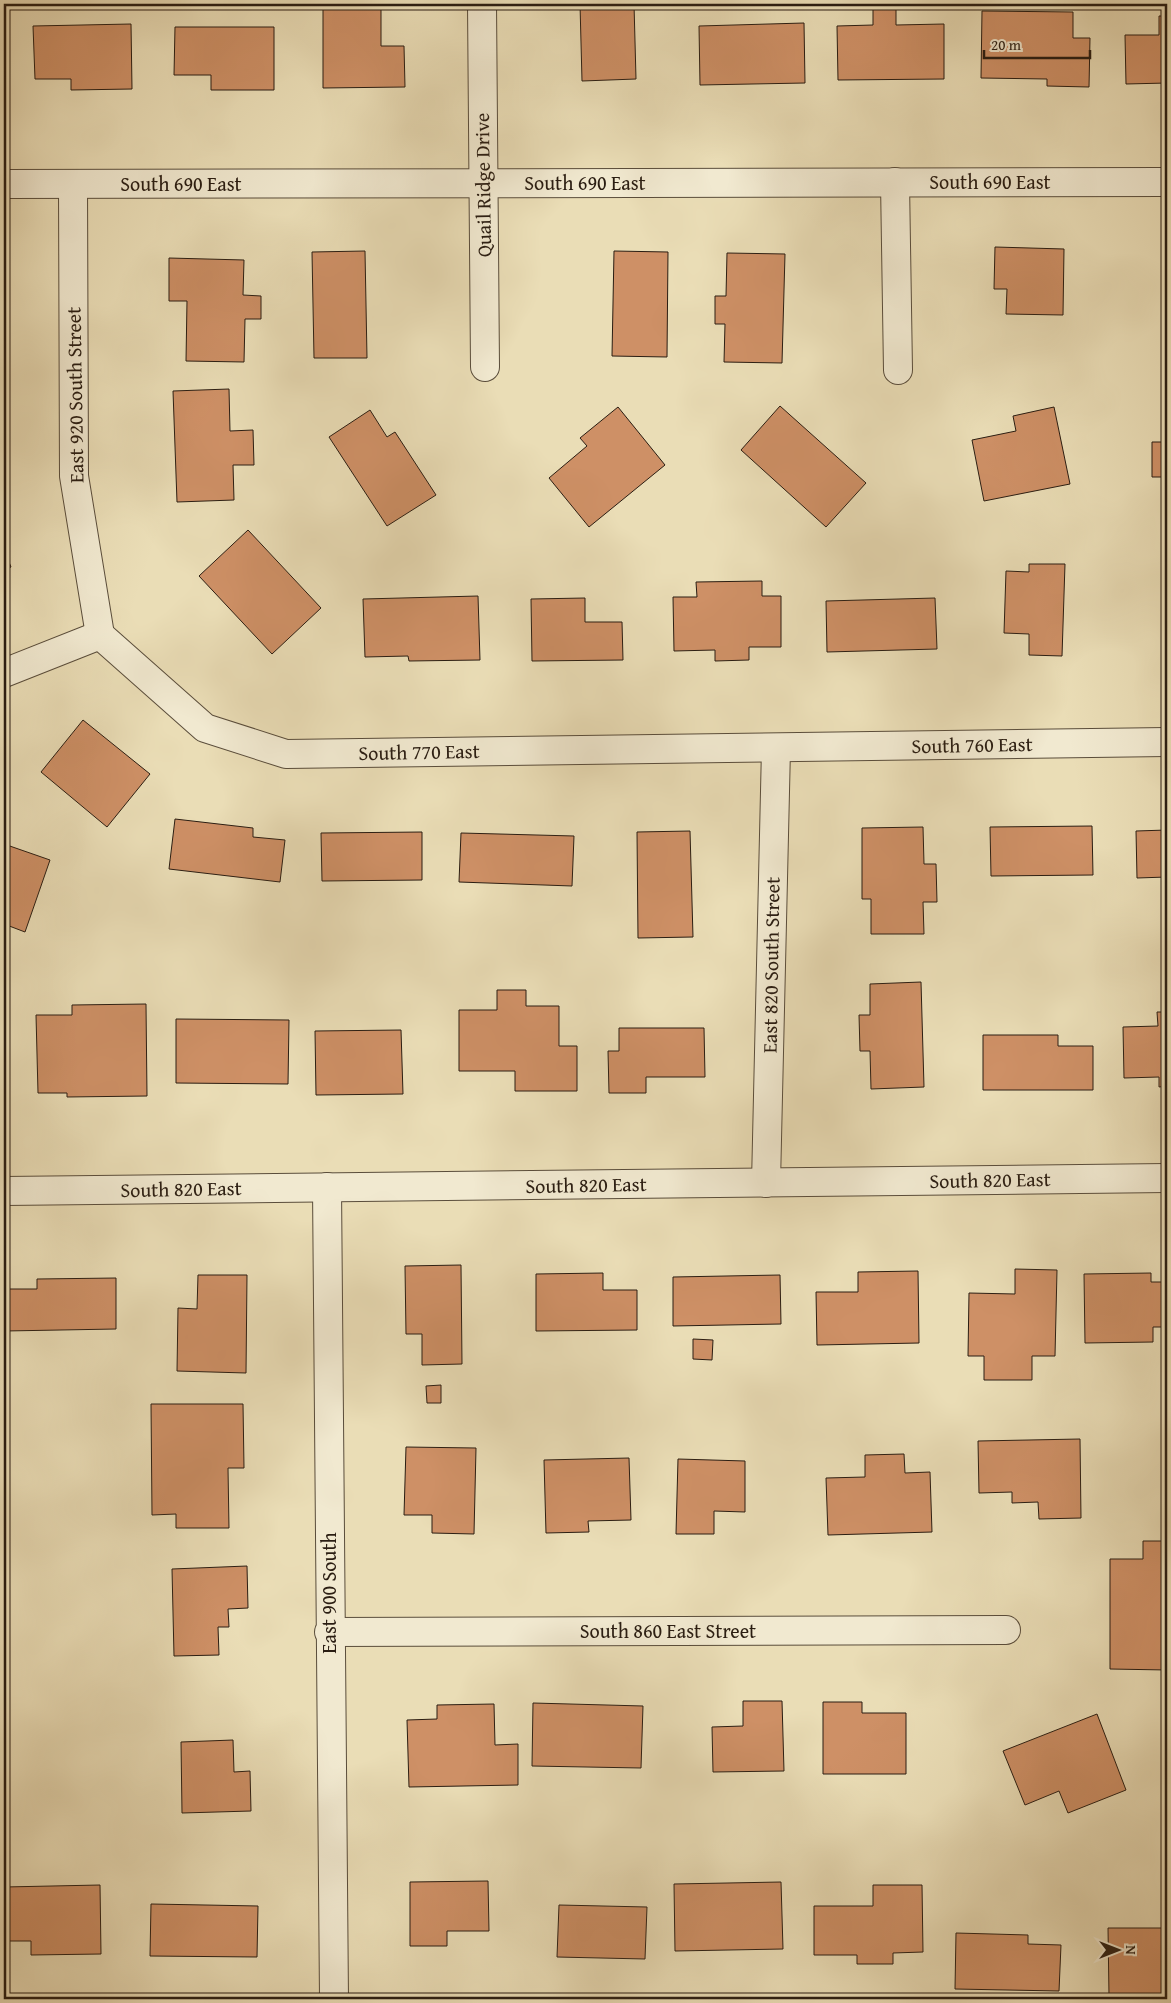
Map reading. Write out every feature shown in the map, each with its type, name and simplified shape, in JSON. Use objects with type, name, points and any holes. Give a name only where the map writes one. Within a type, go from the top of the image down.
[{"type":"street","name":"Quail Ridge Drive","points":[[482,4],[485,367]]},
{"type":"street","points":[[895,182],[898,370]]},
{"type":"street","name":"South 690 East","points":[[4,184],[1167,182]]},
{"type":"street","name":"East 920 South Street","points":[[73,184],[74,476],[100,635]]},
{"type":"street","points":[[4,673],[100,635]]},
{"type":"street","name":"South 770 East","points":[[100,635],[205,728],[286,754],[776,748]]},
{"type":"street","name":"South 760 East","points":[[776,748],[1167,742]]},
{"type":"street","name":"East 820 South Street","points":[[766,1183],[776,748]]},
{"type":"street","name":"South 820 East","points":[[4,1191],[1167,1178]]},
{"type":"street","name":"East 900 South","points":[[327,1187],[329,1632],[334,1999]]},
{"type":"street","name":"South 860 East Street","points":[[329,1632],[1006,1630]]},
{"type":"building","points":[[323,4],[381,4],[381,46],[404,46],[405,87],[323,88]]},
{"type":"building","points":[[580,4],[634,4],[636,79],[582,81]]},
{"type":"building","points":[[896,7],[896,25],[944,24],[944,79],[838,80],[837,26],[873,25],[873,8]]},
{"type":"building","points":[[982,11],[1073,12],[1073,38],[1090,38],[1089,87],[1047,86],[1047,79],[981,78]]},
{"type":"building","points":[[1159,16],[1167,16],[1167,83],[1126,84],[1125,35],[1159,35]]},
{"type":"building","points":[[804,23],[805,83],[700,85],[699,26]]},
{"type":"building","points":[[131,24],[132,89],[71,90],[71,79],[35,79],[33,26]]},
{"type":"building","points":[[175,27],[274,27],[274,90],[211,90],[211,75],[174,75]]},
{"type":"building","points":[[995,247],[1064,249],[1063,315],[1006,314],[1007,289],[994,289]]},
{"type":"building","points":[[365,251],[367,358],[314,358],[312,252]]},
{"type":"building","points":[[614,251],[668,252],[667,357],[612,356]]},
{"type":"building","points":[[727,253],[785,254],[782,363],[724,362],[725,324],[715,324],[715,296],[726,296]]},
{"type":"building","points":[[169,258],[244,260],[243,295],[261,296],[261,319],[245,319],[244,362],[186,361],[187,301],[169,301]]},
{"type":"building","points":[[229,389],[230,431],[253,430],[254,465],[233,465],[234,500],[177,502],[173,391]]},
{"type":"building","points":[[1165,403],[1167,403],[1167,511],[1166,477],[1152,477],[1152,442],[1165,442]]},
{"type":"building","points":[[780,406],[866,483],[826,527],[741,450]]},
{"type":"building","points":[[618,407],[665,465],[589,527],[549,478],[587,446],[580,438]]},
{"type":"building","points":[[1054,407],[1070,484],[984,501],[972,440],[1016,431],[1013,416]]},
{"type":"building","points":[[370,410],[387,437],[395,432],[436,495],[387,526],[329,437]]},
{"type":"building","points":[[248,530],[321,608],[272,654],[199,576]]},
{"type":"building","points":[[1162,549],[1167,549],[1167,656],[1163,657]]},
{"type":"building","points":[[4,550],[11,567],[4,570]]},
{"type":"building","points":[[1029,564],[1065,564],[1062,656],[1029,655],[1029,634],[1004,633],[1006,571],[1029,572]]},
{"type":"building","points":[[762,581],[762,596],[781,596],[781,647],[749,647],[749,660],[715,661],[715,650],[674,651],[673,597],[697,597],[696,582]]},
{"type":"building","points":[[478,596],[480,660],[409,661],[408,656],[365,657],[363,599]]},
{"type":"building","points":[[585,598],[585,622],[622,622],[623,660],[532,661],[531,599]]},
{"type":"building","points":[[935,598],[937,649],[827,652],[826,601]]},
{"type":"building","points":[[83,720],[150,774],[107,827],[41,772]]},
{"type":"building","points":[[175,819],[253,828],[253,837],[285,840],[280,882],[169,869]]},
{"type":"building","points":[[1092,826],[1093,875],[991,876],[990,827]]},
{"type":"building","points":[[923,827],[924,864],[936,864],[937,902],[923,902],[924,934],[871,934],[871,899],[862,899],[862,828]]},
{"type":"building","points":[[1167,830],[1167,877],[1137,878],[1136,831]]},
{"type":"building","points":[[690,831],[693,937],[638,938],[637,832]]},
{"type":"building","points":[[422,832],[422,880],[322,881],[321,833]]},
{"type":"building","points":[[461,833],[574,836],[572,886],[459,882]]},
{"type":"building","points":[[4,844],[50,860],[25,932],[4,924]]},
{"type":"building","points":[[921,982],[924,1087],[871,1089],[870,1051],[860,1051],[859,1015],[870,1015],[870,984]]},
{"type":"building","points":[[497,990],[526,990],[526,1006],[559,1006],[559,1046],[577,1046],[577,1091],[515,1091],[515,1071],[459,1071],[459,1010],[497,1010]]},
{"type":"building","points":[[146,1004],[147,1096],[67,1097],[67,1093],[38,1093],[36,1015],[72,1015],[72,1005]]},
{"type":"building","points":[[1157,1012],[1167,1012],[1167,1086],[1159,1087],[1159,1077],[1124,1078],[1123,1027],[1158,1026]]},
{"type":"building","points":[[176,1019],[289,1020],[288,1084],[176,1083]]},
{"type":"building","points":[[619,1028],[704,1028],[705,1077],[646,1077],[646,1093],[609,1093],[608,1051],[619,1051]]},
{"type":"building","points":[[401,1030],[403,1094],[316,1095],[315,1031]]},
{"type":"building","points":[[983,1035],[1058,1035],[1058,1046],[1093,1046],[1093,1090],[983,1090]]},
{"type":"building","points":[[461,1265],[462,1364],[422,1365],[422,1334],[406,1334],[405,1266]]},
{"type":"building","points":[[1015,1269],[1057,1270],[1055,1356],[1032,1356],[1032,1380],[984,1380],[984,1356],[968,1356],[969,1293],[1015,1294]]},
{"type":"building","points":[[918,1271],[919,1343],[817,1345],[816,1292],[858,1292],[858,1272]]},
{"type":"building","points":[[603,1273],[603,1290],[637,1290],[637,1330],[536,1331],[536,1274]]},
{"type":"building","points":[[1151,1273],[1151,1282],[1167,1282],[1167,1327],[1153,1327],[1153,1342],[1085,1343],[1084,1274]]},
{"type":"building","points":[[198,1275],[247,1275],[246,1373],[177,1371],[178,1308],[197,1309]]},
{"type":"building","points":[[780,1275],[781,1324],[673,1326],[673,1277]]},
{"type":"building","points":[[116,1278],[116,1329],[5,1331],[4,1289],[37,1289],[37,1279]]},
{"type":"building","points":[[693,1339],[713,1340],[712,1360],[693,1359]]},
{"type":"building","points":[[441,1385],[441,1403],[427,1403],[426,1386]]},
{"type":"building","points":[[151,1404],[243,1404],[244,1468],[228,1468],[229,1528],[176,1528],[176,1514],[152,1515]]},
{"type":"building","points":[[1080,1439],[1081,1518],[1039,1519],[1038,1502],[1012,1503],[1012,1492],[979,1493],[978,1441]]},
{"type":"building","points":[[406,1447],[476,1448],[474,1534],[432,1533],[432,1515],[404,1515]]},
{"type":"building","points":[[904,1454],[905,1473],[930,1472],[932,1532],[828,1535],[826,1478],[865,1477],[865,1455]]},
{"type":"building","points":[[629,1458],[631,1520],[588,1521],[589,1532],[546,1533],[544,1460]]},
{"type":"building","points":[[678,1459],[745,1461],[745,1512],[714,1511],[714,1534],[676,1534]]},
{"type":"building","points":[[1143,1541],[1167,1541],[1167,1670],[1110,1669],[1110,1559],[1143,1559]]},
{"type":"building","points":[[247,1566],[248,1608],[228,1609],[229,1627],[218,1627],[219,1655],[174,1656],[172,1569]]},
{"type":"building","points":[[743,1701],[782,1701],[784,1771],[713,1772],[712,1727],[743,1726]]},
{"type":"building","points":[[823,1702],[862,1702],[862,1713],[906,1713],[906,1774],[823,1774]]},
{"type":"building","points":[[533,1703],[643,1706],[641,1768],[532,1766]]},
{"type":"building","points":[[494,1704],[495,1745],[518,1744],[518,1785],[409,1787],[407,1720],[437,1719],[437,1705]]},
{"type":"building","points":[[1097,1714],[1126,1790],[1068,1813],[1059,1791],[1025,1805],[1003,1751]]},
{"type":"building","points":[[233,1740],[234,1772],[250,1771],[251,1811],[182,1813],[181,1742]]},
{"type":"building","points":[[488,1881],[489,1931],[447,1931],[447,1946],[410,1946],[410,1882]]},
{"type":"building","points":[[781,1882],[783,1949],[675,1951],[674,1884]]},
{"type":"building","points":[[100,1885],[101,1954],[31,1955],[31,1941],[4,1941],[4,1887]]},
{"type":"building","points":[[873,1885],[922,1885],[923,1952],[893,1953],[893,1964],[857,1964],[857,1955],[814,1955],[814,1906],[873,1906]]},
{"type":"building","points":[[151,1904],[258,1906],[257,1957],[150,1956]]},
{"type":"building","points":[[559,1905],[647,1907],[645,1959],[557,1957]]},
{"type":"building","points":[[1108,1928],[1167,1928],[1167,1996],[1109,1996]]},
{"type":"building","points":[[956,1933],[1028,1935],[1028,1944],[1061,1945],[1059,1991],[955,1989]]}]
